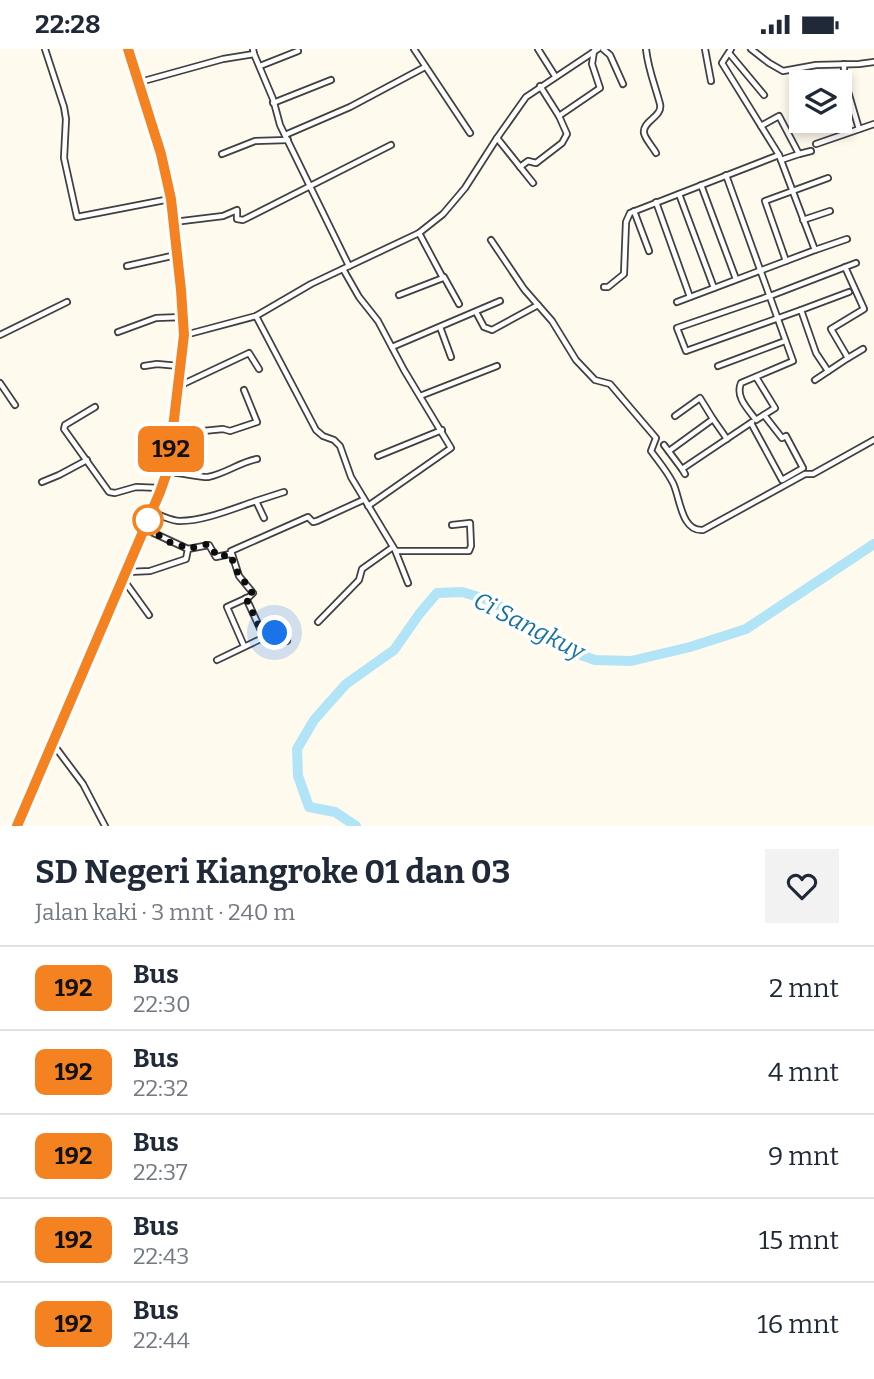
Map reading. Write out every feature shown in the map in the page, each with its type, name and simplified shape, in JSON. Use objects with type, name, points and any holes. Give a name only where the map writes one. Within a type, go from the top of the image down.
[{"type":"main road","points":[[17,826],[162,488],[173,434],[184,335],[174,222],[161,154],[128,49]]},
{"type":"street","points":[[45,49],[64,107],[64,158],[77,217],[171,199]]},
{"type":"street","points":[[414,49],[470,133]]},
{"type":"street","points":[[538,49],[555,76]]},
{"type":"street","points":[[603,49],[610,55],[623,84]]},
{"type":"street","points":[[646,49],[648,71],[660,109],[644,133],[656,153]]},
{"type":"street","points":[[705,49],[712,81]]},
{"type":"street","points":[[751,49],[783,71],[816,65],[873,63]]},
{"type":"street","points":[[184,335],[256,316],[343,269],[419,233],[443,214],[465,188],[518,106],[540,86],[596,50]]},
{"type":"street","points":[[559,116],[600,88],[592,64],[596,50]]},
{"type":"street","points":[[139,82],[253,51],[286,138],[349,266]]},
{"type":"street","points":[[260,66],[298,51]]},
{"type":"street","points":[[764,95],[730,51],[722,63],[780,157],[815,250]]},
{"type":"street","points":[[844,64],[844,78],[859,129]]},
{"type":"street","points":[[222,154],[255,141],[286,138],[425,67]]},
{"type":"street","points":[[273,103],[331,80]]},
{"type":"street","points":[[520,167],[528,161],[536,163],[564,140],[567,134],[540,86]]},
{"type":"street","points":[[761,126],[779,116],[799,154]]},
{"type":"street","points":[[816,144],[874,124]]},
{"type":"street","points":[[497,138],[533,183]]},
{"type":"street","points":[[174,222],[223,216],[237,211],[237,219],[243,220],[391,145]]},
{"type":"street","points":[[604,287],[608,287],[624,274],[626,222],[630,213],[780,157],[811,151]]},
{"type":"street","points":[[726,176],[793,362],[741,383],[738,390],[782,480],[803,468],[786,436],[782,438],[764,415]]},
{"type":"street","points":[[786,261],[765,201],[828,178]]},
{"type":"street","points":[[701,185],[736,280]]},
{"type":"street","points":[[679,194],[713,288]]},
{"type":"street","points":[[656,202],[690,297]]},
{"type":"street","points":[[634,211],[649,251]]},
{"type":"street","points":[[803,219],[830,211]]},
{"type":"street","points":[[419,233],[459,304]]},
{"type":"street","points":[[677,302],[847,239]]},
{"type":"street","points":[[491,240],[569,351],[595,380],[610,384],[656,438],[652,451],[677,490],[684,515],[691,527],[697,531],[805,474],[813,474],[874,440]]},
{"type":"street","points":[[127,266],[177,255]]},
{"type":"street","points":[[849,292],[686,351],[677,328],[856,263]]},
{"type":"street","points":[[845,267],[864,309],[831,329],[848,358]]},
{"type":"street","points":[[343,269],[359,297],[372,311],[451,445],[450,450],[368,506]]},
{"type":"street","points":[[399,295],[444,277]]},
{"type":"street","points":[[392,347],[500,301]]},
{"type":"street","points":[[0,335],[67,302]]},
{"type":"street","points":[[477,312],[484,327],[492,330],[538,305]]},
{"type":"street","points":[[801,310],[816,353],[828,371]]},
{"type":"street","points":[[256,316],[316,430],[340,446],[351,477],[394,548],[408,583]]},
{"type":"street","points":[[118,332],[156,318],[183,317]]},
{"type":"street","points":[[440,327],[451,357]]},
{"type":"street","points":[[718,366],[785,341]]},
{"type":"street","points":[[815,380],[863,349]]},
{"type":"street","points":[[178,386],[249,353],[259,369]]},
{"type":"street","points":[[144,366],[180,366]]},
{"type":"street","points":[[420,396],[497,366]]},
{"type":"street","points":[[664,445],[684,472],[727,439],[775,408],[756,377]]},
{"type":"street","points":[[0,383],[15,405]]},
{"type":"street","points":[[173,434],[223,429],[230,431],[257,422],[244,390]]},
{"type":"street","points":[[675,416],[700,398],[727,439]]},
{"type":"street","points":[[95,407],[64,426],[108,490],[115,493],[136,487],[162,488]]},
{"type":"street","points":[[668,450],[713,419]]},
{"type":"street","points":[[378,456],[442,430]]},
{"type":"street","points":[[167,472],[206,478],[257,459]]},
{"type":"street","points":[[42,482],[87,460]]},
{"type":"street","points":[[152,513],[182,521],[284,492]]},
{"type":"street","points":[[145,529],[188,549],[208,544],[216,557],[230,554],[247,542],[308,517],[314,522],[364,500]]},
{"type":"street","points":[[256,501],[264,518]]},
{"type":"street","points":[[318,622],[359,580],[362,569],[394,548],[469,551],[470,523],[452,525]]},
{"type":"street","points":[[149,615],[125,576],[186,559],[188,549]]},
{"type":"street","points":[[230,554],[239,576],[251,589],[252,594],[227,607],[244,646]]},
{"type":"street","points":[[246,598],[264,637]]},
{"type":"street","points":[[217,660],[264,637],[279,633],[287,641]]},
{"type":"street","points":[[53,743],[76,773],[106,826]]},
{"type":"waterway","name":"Ci Sangkuy","points":[[356,826],[335,812],[309,807],[298,776],[297,749],[314,720],[346,684],[394,650],[437,593],[462,592],[492,601],[564,649],[595,660],[631,661],[690,647],[746,629],[874,544]]},
{"type":"bus line","name":"192","points":[[17,826],[160,492],[170,453],[184,335],[181,290],[171,199],[156,134],[128,49]]},
{"type":"route","points":[[148,520],[145,529],[168,542],[188,549],[208,544],[216,557],[230,554],[239,576],[251,589],[252,594],[246,598],[264,637],[275,633]]}]
